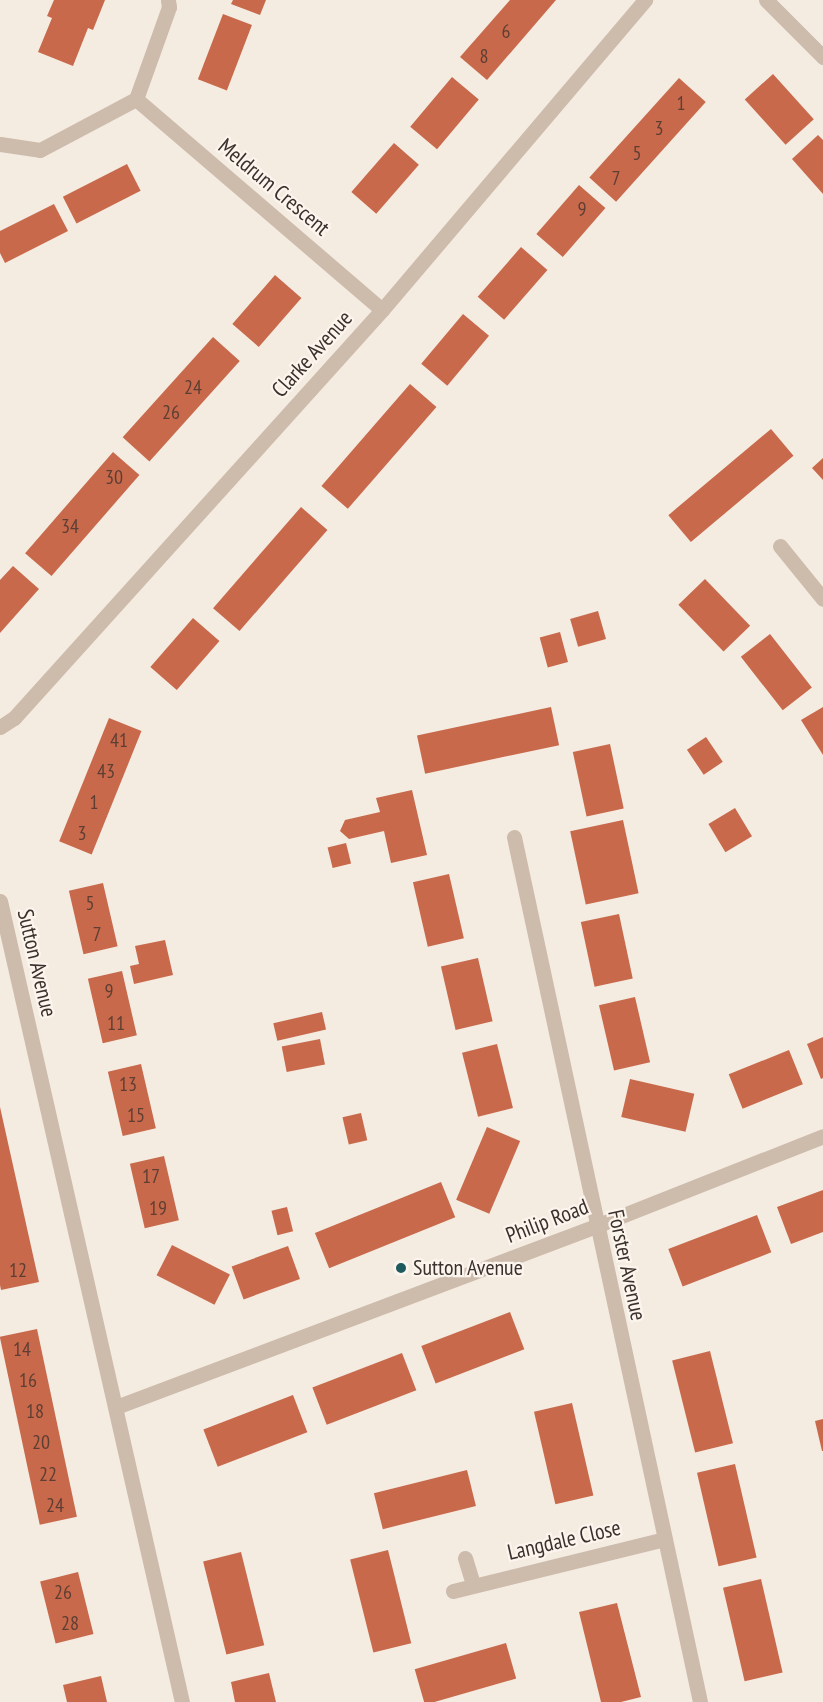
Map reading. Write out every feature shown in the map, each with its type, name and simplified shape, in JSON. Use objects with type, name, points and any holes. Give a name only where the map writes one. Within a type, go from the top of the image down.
[{"type":"street","points":[[0,144],[40,150],[136,99],[170,7],[168,0]]},
{"type":"street","name":"Clarke Avenue","points":[[0,727],[14,718],[382,310],[645,0]]},
{"type":"street","points":[[766,0],[823,57]]},
{"type":"street","name":"Meldrum Crescent","points":[[136,99],[382,310]]},
{"type":"street","points":[[780,546],[823,599]]},
{"type":"street","name":"Forster Avenue","points":[[514,837],[700,1702]]},
{"type":"street","name":"Sutton Avenue","points":[[0,901],[182,1702]]},
{"type":"street","name":"Philip Road","points":[[116,1407],[596,1226],[823,1136]]},
{"type":"street","name":"Langdale Close","points":[[453,1591],[665,1539]]},
{"type":"street","points":[[465,1558],[473,1586]]},
{"type":"building","points":[[54,0],[105,0],[93,30],[88,28],[73,66],[38,52],[52,18],[47,16]]},
{"type":"building","points":[[233,0],[266,0],[260,15],[231,4]]},
{"type":"building","points":[[510,0],[556,0],[487,80],[460,57]]},
{"type":"building","points":[[223,14],[252,25],[227,90],[198,79]]},
{"type":"building","points":[[773,74],[814,119],[786,145],[745,99]]},
{"type":"building","points":[[452,77],[479,99],[437,149],[410,127]]},
{"type":"building","points":[[679,78],[706,102],[616,202],[589,178]]},
{"type":"building","points":[[818,135],[823,140],[823,194],[792,159]]},
{"type":"building","points":[[394,143],[419,165],[376,214],[351,192]]},
{"type":"building","points":[[127,164],[141,191],[76,223],[63,197]]},
{"type":"building","points":[[579,185],[605,208],[563,257],[536,234]]},
{"type":"building","points":[[54,204],[68,231],[5,263],[0,253],[0,231]]},
{"type":"building","points":[[521,247],[547,270],[504,320],[478,297]]},
{"type":"building","points":[[275,275],[301,298],[259,347],[232,324]]},
{"type":"building","points":[[463,314],[489,336],[447,386],[421,364]]},
{"type":"building","points":[[213,337],[240,361],[149,461],[123,437]]},
{"type":"building","points":[[410,384],[436,407],[348,509],[321,486]]},
{"type":"building","points":[[771,429],[793,456],[691,542],[668,515]]},
{"type":"building","points":[[113,452],[139,475],[52,576],[25,553]]},
{"type":"building","points":[[823,458],[823,480],[812,468]]},
{"type":"building","points":[[301,507],[327,530],[240,631],[213,608]]},
{"type":"building","points":[[13,566],[39,589],[0,633],[0,580]]},
{"type":"building","points":[[705,579],[750,626],[724,651],[678,605]]},
{"type":"building","points":[[598,611],[606,639],[578,647],[570,619]]},
{"type":"building","points":[[193,618],[219,641],[177,690],[150,667]]},
{"type":"building","points":[[560,632],[568,662],[548,667],[540,637]]},
{"type":"building","points":[[770,634],[812,688],[783,710],[741,657]]},
{"type":"building","points":[[551,707],[559,745],[425,774],[417,735]]},
{"type":"building","points":[[823,707],[823,755],[801,720]]},
{"type":"building","points":[[109,718],[141,731],[92,854],[59,841]]},
{"type":"building","points":[[706,737],[723,762],[704,775],[687,750]]},
{"type":"building","points":[[610,744],[624,809],[587,816],[573,752]]},
{"type":"building","points":[[412,790],[427,855],[391,863],[384,831],[349,839],[340,831],[345,820],[380,812],[376,798]]},
{"type":"building","points":[[735,808],[752,836],[725,852],[708,824]]},
{"type":"building","points":[[623,820],[639,893],[586,905],[570,831]]},
{"type":"building","points":[[346,843],[351,863],[333,868],[328,848]]},
{"type":"building","points":[[449,874],[464,938],[428,947],[413,882]]},
{"type":"building","points":[[103,883],[118,946],[84,954],[69,891]]},
{"type":"building","points":[[619,914],[633,979],[595,987],[581,922]]},
{"type":"building","points":[[165,940],[173,975],[134,984],[130,966],[139,964],[135,946]]},
{"type":"building","points":[[478,958],[493,1021],[456,1030],[441,967]]},
{"type":"building","points":[[122,971],[137,1035],[103,1043],[88,979]]},
{"type":"building","points":[[635,997],[650,1062],[614,1071],[599,1005]]},
{"type":"building","points":[[322,1012],[326,1030],[277,1041],[273,1023]]},
{"type":"building","points":[[823,1037],[823,1078],[821,1079],[807,1044]]},
{"type":"building","points":[[320,1039],[325,1065],[287,1072],[282,1046]]},
{"type":"building","points":[[497,1044],[513,1108],[478,1117],[462,1053]]},
{"type":"building","points":[[789,1050],[803,1084],[743,1109],[729,1074]]},
{"type":"building","points":[[141,1064],[156,1128],[123,1136],[108,1072]]},
{"type":"building","points":[[630,1079],[694,1094],[686,1132],[621,1117]]},
{"type":"building","points":[[0,1107],[39,1282],[1,1290],[0,1285]]},
{"type":"building","points":[[361,1113],[367,1140],[349,1145],[342,1117]]},
{"type":"building","points":[[487,1127],[520,1141],[489,1214],[456,1200]]},
{"type":"building","points":[[164,1156],[179,1220],[145,1228],[130,1164]]},
{"type":"building","points":[[441,1182],[455,1217],[329,1268],[315,1233]]},
{"type":"building","points":[[823,1190],[823,1232],[791,1244],[777,1207]]},
{"type":"building","points":[[287,1207],[293,1231],[278,1235],[271,1211]]},
{"type":"building","points":[[757,1215],[771,1252],[683,1286],[668,1249]]},
{"type":"building","points":[[172,1245],[230,1275],[214,1305],[157,1275]]},
{"type":"building","points":[[288,1246],[300,1279],[244,1299],[232,1267]]},
{"type":"building","points":[[510,1312],[524,1349],[436,1383],[421,1346]]},
{"type":"building","points":[[37,1329],[77,1517],[40,1525],[0,1338]]},
{"type":"building","points":[[710,1351],[733,1443],[695,1453],[672,1360]]},
{"type":"building","points":[[402,1353],[416,1390],[327,1425],[312,1387]]},
{"type":"building","points":[[293,1395],[307,1432],[218,1467],[203,1429]]},
{"type":"building","points":[[572,1403],[593,1496],[555,1504],[534,1412]]},
{"type":"building","points":[[823,1419],[823,1451],[822,1451],[815,1421]]},
{"type":"building","points":[[735,1464],[757,1558],[719,1566],[697,1473]]},
{"type":"building","points":[[467,1470],[476,1506],[383,1529],[374,1493]]},
{"type":"building","points":[[388,1550],[411,1643],[373,1653],[350,1559]]},
{"type":"building","points":[[241,1552],[264,1645],[226,1655],[203,1561]]},
{"type":"building","points":[[78,1572],[93,1634],[56,1644],[40,1581]]},
{"type":"building","points":[[761,1579],[783,1673],[745,1681],[723,1588]]},
{"type":"building","points":[[617,1603],[641,1697],[621,1702],[601,1702],[579,1612]]},
{"type":"building","points":[[506,1643],[516,1679],[434,1702],[424,1702],[415,1669]]},
{"type":"building","points":[[269,1673],[276,1702],[235,1702],[231,1682]]},
{"type":"building","points":[[101,1676],[107,1702],[67,1702],[63,1685]]},
{"type":"place","name":"Sutton Avenue","points":[[401,1268]]}]
